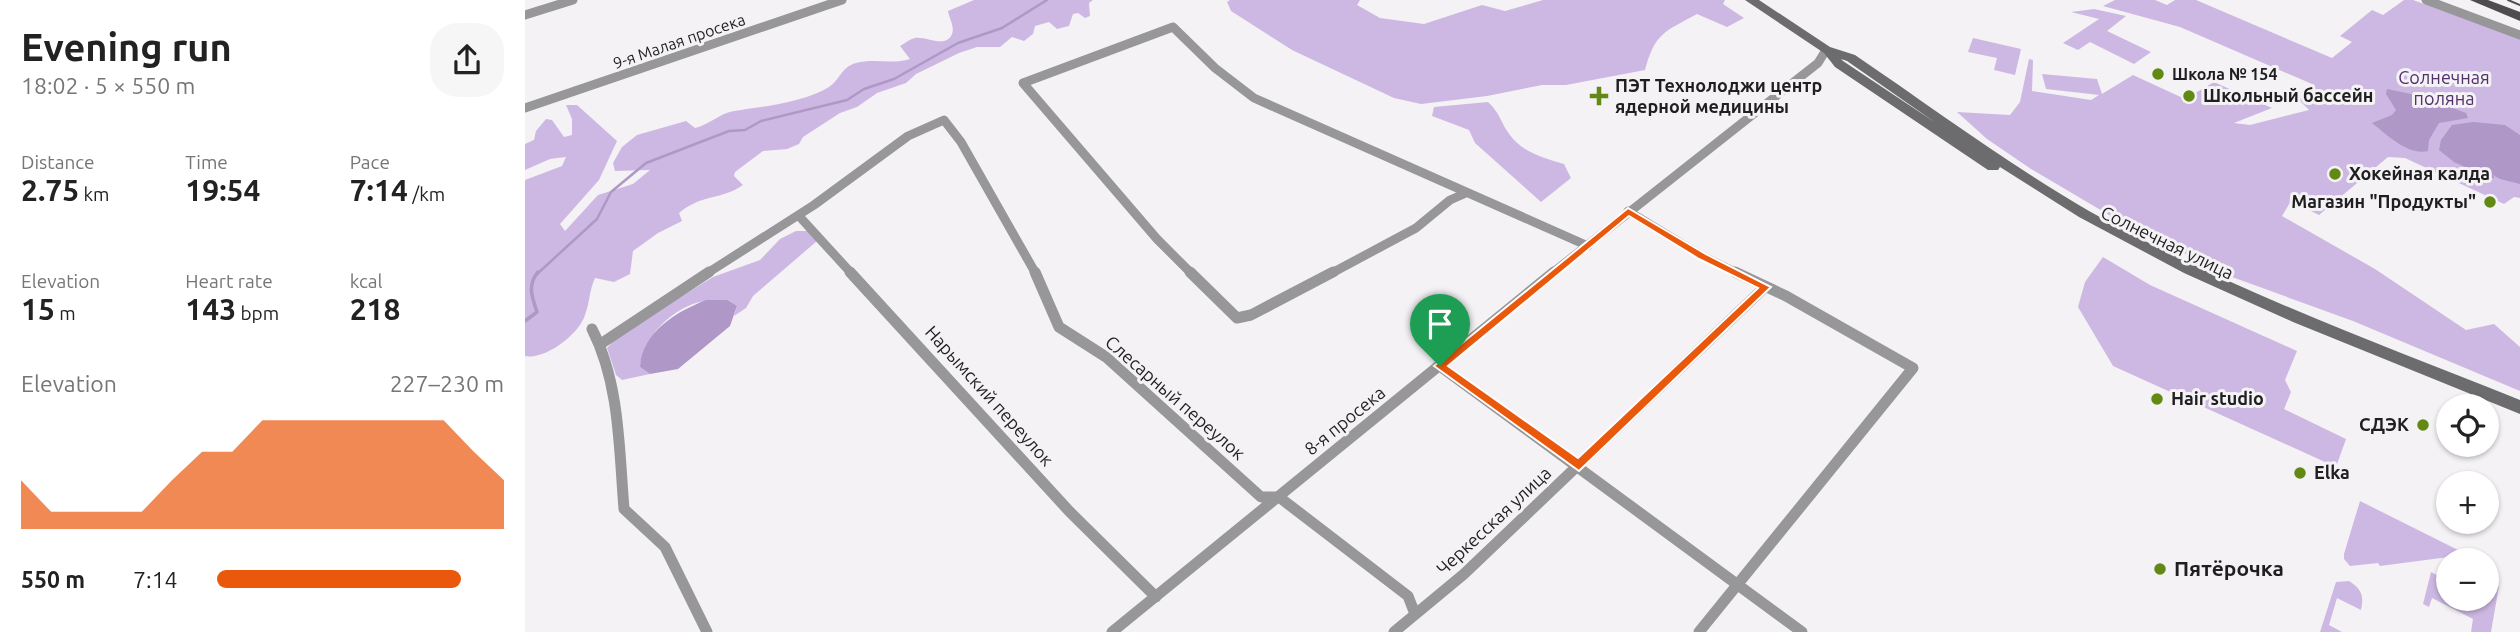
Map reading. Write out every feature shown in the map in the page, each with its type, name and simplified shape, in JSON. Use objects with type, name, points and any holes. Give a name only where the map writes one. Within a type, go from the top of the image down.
[{"type":"main road","name":"Солнечная улица","points":[[1751,0],[1826,50],[1839,64],[2028,191],[2108,237],[2184,276],[2520,417]]},
{"type":"main road","points":[[2476,0],[2520,17]]},
{"type":"main road","name":"Солнечная улица","points":[[1826,50],[1851,58],[2036,184],[2141,244],[2215,279],[2520,407]]},
{"type":"street","points":[[525,15],[573,0]]},
{"type":"street","name":"9-я Малая просека","points":[[525,108],[842,0]]},
{"type":"street","points":[[2426,0],[2520,35]]},
{"type":"street","points":[[1466,193],[1450,200],[1416,228],[1251,315],[1237,318],[1157,239],[1023,83],[1173,27],[1215,68],[1254,98],[1588,246]]},
{"type":"street","name":"8-я просека","points":[[1112,632],[1628,211],[1818,63],[1826,50]]},
{"type":"street","name":"Слесарный переулок","points":[[799,216],[908,137],[944,120],[961,142],[1027,253],[1059,327],[1106,357],[1261,497],[1279,497],[1408,596],[1415,614]]},
{"type":"street","points":[[1628,211],[1702,257],[1765,287],[1913,368],[1699,632]]},
{"type":"street","points":[[601,343],[645,311],[799,216]]},
{"type":"street","name":"Нарымский переулок","points":[[799,216],[1069,511],[1156,597]]},
{"type":"street","name":"Черкесская улица","points":[[1394,632],[1464,574],[1765,287]]},
{"type":"street","points":[[592,329],[601,343],[608,370],[624,509],[665,547],[707,632]]},
{"type":"street","points":[[1440,366],[1802,632]]},
{"type":"green space","points":[[974,0],[1093,0],[1089,3],[1090,16],[1085,18],[1078,13],[1073,14],[1069,26],[1057,29],[1049,22],[1035,26],[1033,34],[1024,41],[1012,37],[1000,47],[977,47],[959,53],[916,74],[906,83],[877,93],[857,107],[840,113],[803,137],[799,144],[787,149],[763,151],[735,172],[734,176],[743,185],[687,207],[679,213],[682,221],[658,233],[633,251],[630,274],[614,282],[595,278],[582,322],[561,344],[542,354],[525,356],[525,180],[562,166],[566,157],[550,159],[525,170],[525,144],[534,140],[536,131],[546,119],[552,120],[564,137],[572,135],[572,119],[566,105],[577,105],[617,141],[599,180],[560,224],[565,231],[598,195],[633,184],[650,170],[615,171],[613,163],[622,147],[637,135],[686,121],[695,128],[729,112],[808,97],[829,87],[847,67],[856,63],[910,59],[900,46],[915,38],[945,41],[952,34],[953,28],[948,11]]},
{"type":"green space","points":[[1360,0],[1357,5],[1380,18],[1424,24],[1482,5],[1505,11],[1543,0],[1725,0],[1723,4],[1744,18],[1727,27],[1697,14],[1676,25],[1657,41],[1645,70],[1566,85],[1542,85],[1487,96],[1421,104],[1394,98],[1292,50],[1231,11],[1227,2]]},
{"type":"green space","name":"Солнечная поляна","points":[[2115,0],[2155,0],[2167,5],[2175,0],[2196,0],[2332,58],[2352,42],[2340,36],[2372,10],[2383,15],[2404,0],[2413,0],[2520,39],[2520,198],[2514,197],[2504,204],[2405,158],[2388,157],[2319,215],[2291,201],[2282,216],[2375,269],[2466,330],[2494,324],[2520,347],[2520,391],[2353,321],[2232,277],[2126,225],[2031,169],[1987,139],[1957,112],[2010,115],[2020,102],[2029,59],[2033,60],[2032,91],[2091,100],[2099,95],[2046,89],[2042,74],[2097,79],[2102,94],[2133,75],[2185,99],[2214,82],[2272,108],[2234,123],[2250,125],[2309,110],[2299,100],[2312,84],[2180,27],[2103,6]]},
{"type":"green space","points":[[2094,9],[2126,16],[2107,31],[2151,52],[2134,64],[2090,42],[2078,50],[2063,43],[2099,19],[2071,12]]},
{"type":"green space","points":[[1973,38],[2021,49],[2015,75],[1994,70],[1997,58],[1968,52]]},
{"type":"green space","points":[[1488,102],[1496,110],[1510,135],[1521,146],[1534,154],[1564,164],[1571,178],[1541,202],[1475,143],[1469,130],[1432,116],[1434,107]]},
{"type":"green space","points":[[796,231],[812,231],[817,241],[753,296],[746,308],[734,316],[737,306],[716,301],[693,304],[682,309],[661,325],[647,345],[640,367],[650,374],[622,380],[616,375],[607,348],[619,335],[713,277],[760,260],[780,239]]},
{"type":"green space","points":[[2103,257],[2150,285],[2297,351],[2285,380],[2291,392],[2284,409],[2346,439],[2336,467],[2113,366],[2078,307],[2085,282]]},
{"type":"green space","points":[[2360,501],[2454,548],[2436,548],[2436,559],[2380,566],[2378,563],[2350,566],[2344,559]]},
{"type":"green space","points":[[2431,572],[2436,575],[2436,600],[2432,598],[2429,607],[2423,604]]},
{"type":"green space","points":[[2349,581],[2361,593],[2361,610],[2337,598],[2329,625],[2342,632],[2320,632],[2336,582]]},
{"type":"green space","points":[[2457,611],[2495,611],[2491,632],[2471,632],[2473,619]]},
{"type":"shaded area","points":[[2387,89],[2421,96],[2466,113],[2468,118],[2439,123],[2429,140],[2428,151],[2413,150],[2398,143],[2372,123],[2392,115],[2396,110],[2386,94]]},
{"type":"shaded area","points":[[2473,122],[2505,125],[2520,135],[2520,184],[2493,175],[2494,178],[2490,178],[2454,162],[2439,150],[2441,140],[2452,125]]},
{"type":"shaded area","points":[[706,300],[727,300],[737,306],[730,326],[678,369],[650,374],[640,367],[647,343],[654,334],[672,317]]},
{"type":"waterway","points":[[537,274],[597,219],[611,192],[646,163],[729,131],[745,130],[761,121],[847,100],[864,89],[894,79],[958,43],[1002,28],[1047,0]]},
{"type":"waterway","points":[[525,321],[537,312],[532,286],[538,272]]},
{"type":"tram line","points":[[2508,0],[2520,5]]},
{"type":"place","name":"Школа № 154","points":[[2158,74]]},
{"type":"place","name":"ПЭТ Технолоджи центр ядерной медицины","points":[[1599,96]]},
{"type":"place","name":"Школьный бассейн","points":[[2189,96]]},
{"type":"place","name":"Хокейная калда","points":[[2335,174]]},
{"type":"place","name":"Магазин \"Продукты\"","points":[[2490,202]]},
{"type":"place","name":"Hair studio","points":[[2157,399]]},
{"type":"place","name":"СДЭК","points":[[2423,425]]},
{"type":"place","name":"Elka","points":[[2300,473]]},
{"type":"place","name":"Пятёрочка","points":[[2160,569]]},
{"type":"route","points":[[1628,211],[1702,257],[1765,287],[1579,466],[1440,366],[1549,279],[1628,211]]}]
